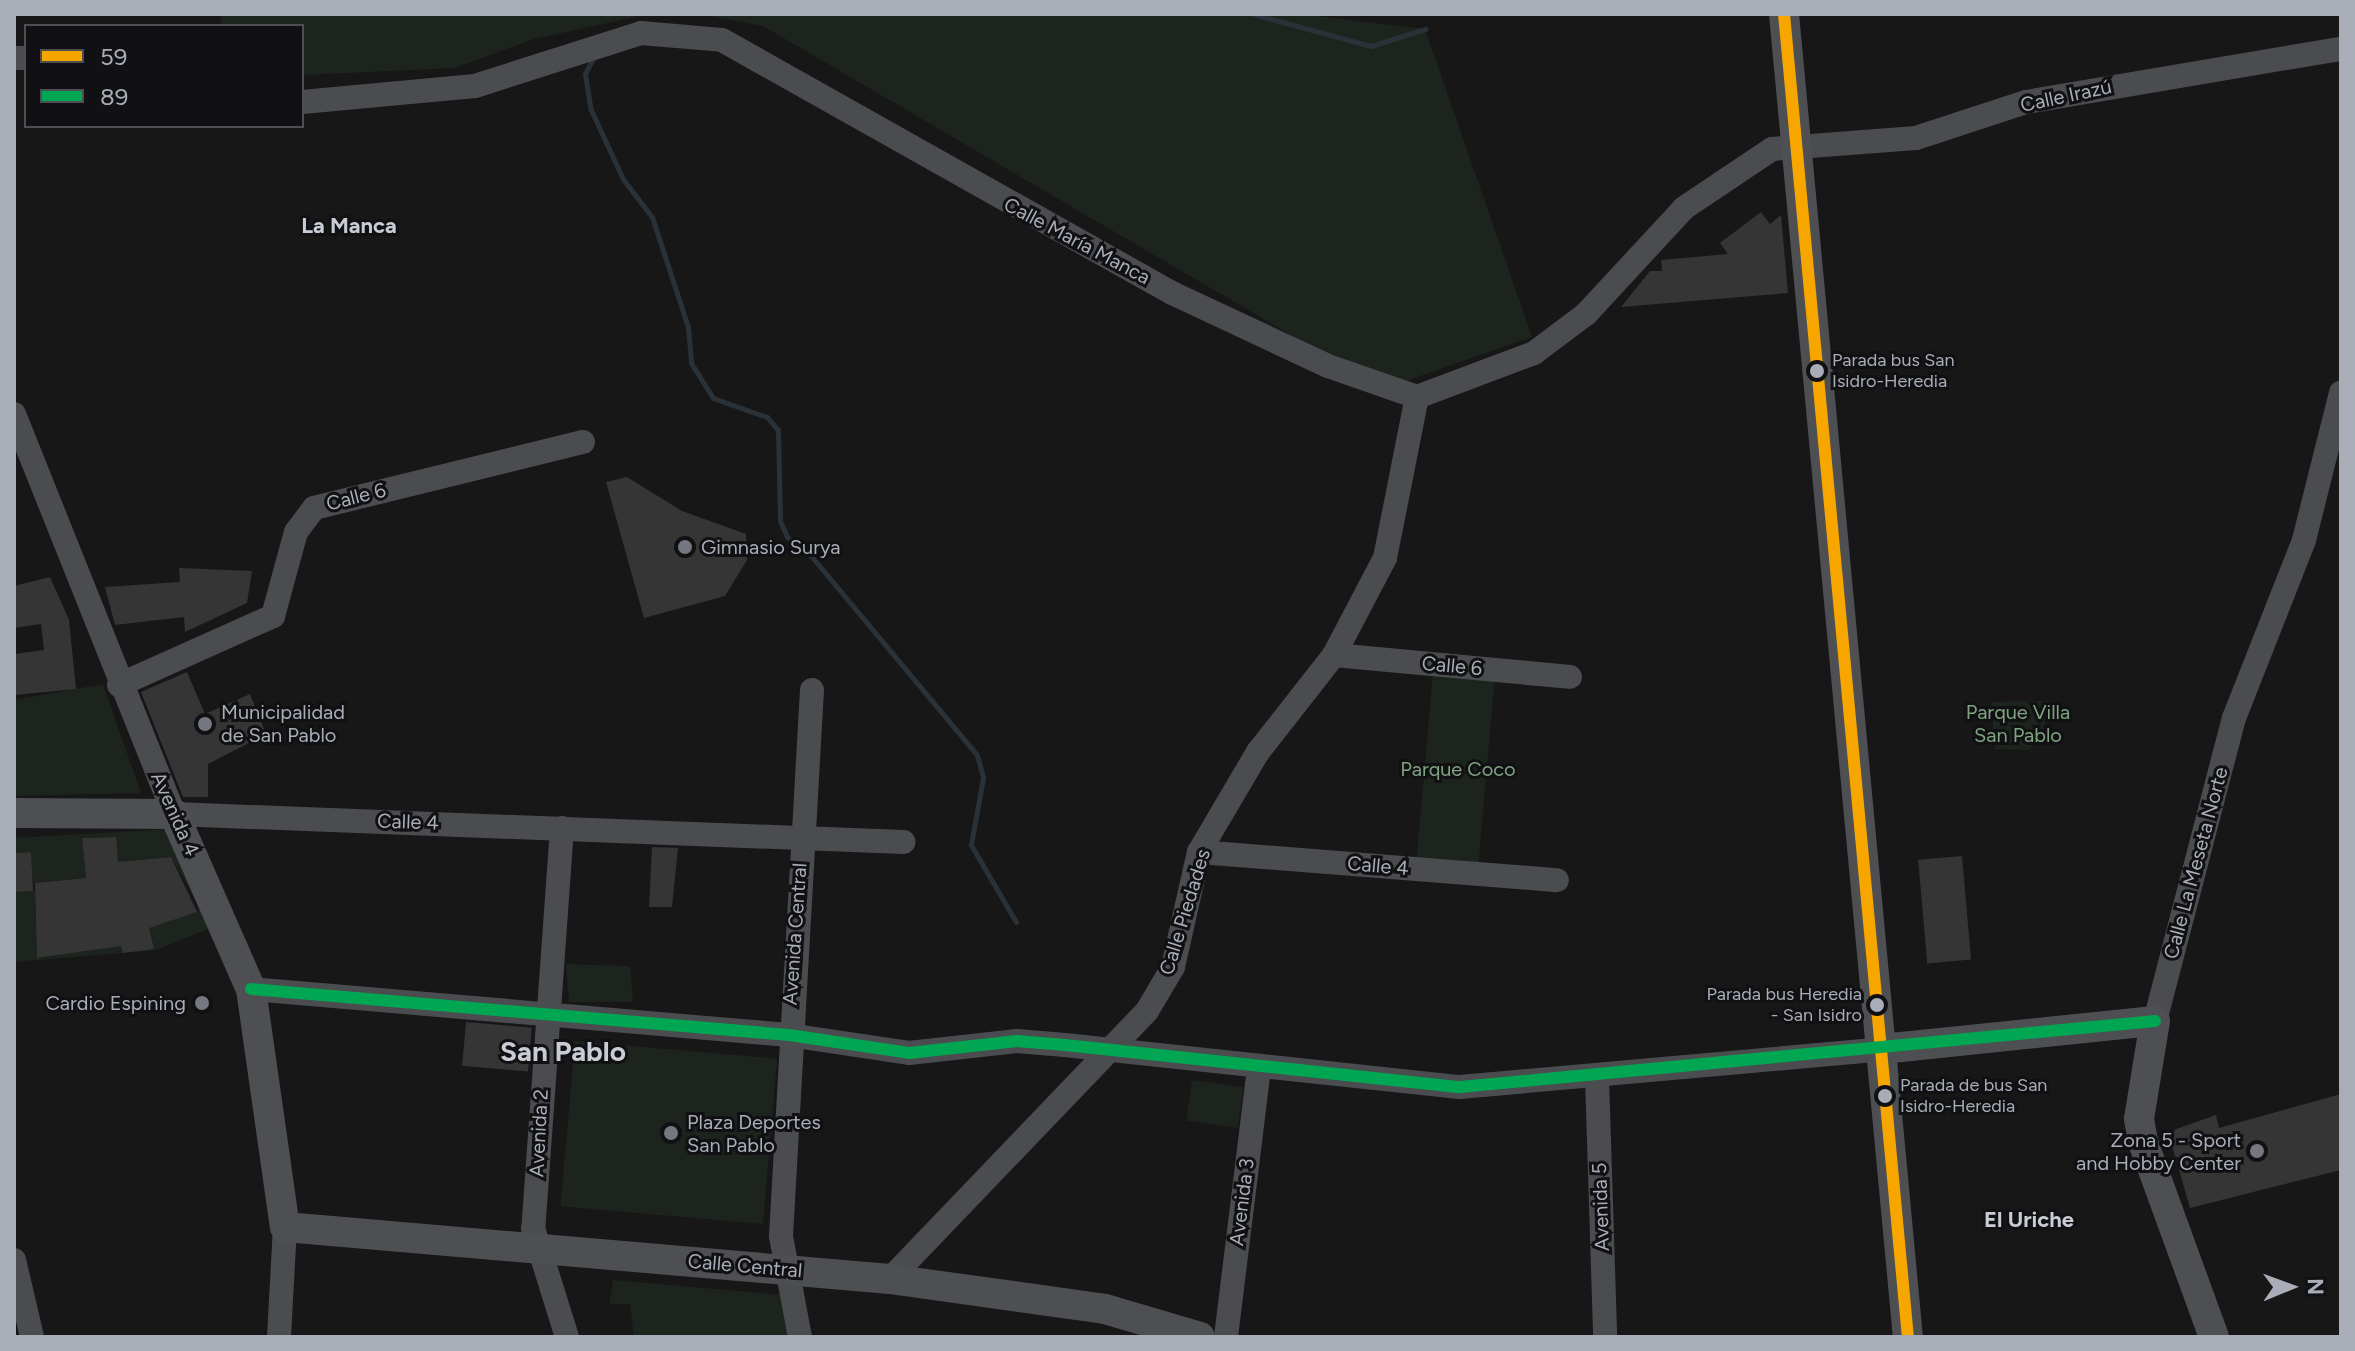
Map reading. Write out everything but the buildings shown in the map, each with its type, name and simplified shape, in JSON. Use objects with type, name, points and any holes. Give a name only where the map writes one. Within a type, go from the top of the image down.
[{"type":"main road","points":[[1784,14],[1794,145],[1895,1047],[1886,1078],[1915,1337]]},
{"type":"main road","name":"Calle 4","points":[[14,813],[174,814]]},
{"type":"main road","name":"Avenida 4","points":[[174,814],[251,989],[285,1227]]},
{"type":"main road","points":[[1895,1047],[2155,1021]]},
{"type":"main road","name":"Calle La Meseta Norte","points":[[2155,1021],[2139,1119],[2197,1297],[2214,1337]]},
{"type":"main road","points":[[2110,1027],[2133,1039],[2139,1119]]},
{"type":"main road","name":"Calle Central","points":[[285,1227],[542,1251],[787,1269],[886,1271],[1105,1309],[1200,1337]]},
{"type":"main road","points":[[2197,1297],[2198,1337]]},
{"type":"main road","points":[[1908,1337],[1910,1302]]},
{"type":"street","name":"Calle María Manca","points":[[304,102],[475,86],[641,33],[722,40],[1172,293],[1328,366],[1417,397]]},
{"type":"street","name":"Calle Irazú","points":[[1794,145],[1916,138],[2026,102],[2341,49]]},
{"type":"street","points":[[1417,397],[1534,353],[1586,314],[1716,182],[1772,149],[1794,145]]},
{"type":"street","name":"Calle La Meseta Norte","points":[[2155,1021],[2234,718],[2263,631],[2304,540],[2341,393]]},
{"type":"street","name":"Calle Piedades","points":[[886,1271],[1147,1011],[1173,967],[1199,852],[1258,752],[1334,655],[1385,558],[1417,397]]},
{"type":"street","name":"Avenida 4","points":[[14,414],[53,521],[174,814]]},
{"type":"street","name":"Calle 6","points":[[119,685],[273,616],[296,532],[314,508],[583,442]]},
{"type":"street","points":[[14,461],[23,464],[53,521]]},
{"type":"street","name":"Calle 6","points":[[1334,655],[1570,677]]},
{"type":"street","name":"Avenida Central","points":[[800,1337],[781,1236],[789,1035],[812,690]]},
{"type":"street","name":"Calle 4","points":[[174,814],[903,842]]},
{"type":"street","name":"Avenida 2","points":[[562,828],[546,1014],[533,1228],[567,1337]]},
{"type":"street","name":"Calle 4","points":[[1199,852],[1557,880]]},
{"type":"street","points":[[251,989],[789,1035],[909,1053],[1017,1041],[1460,1087],[1597,1077],[1895,1047]]},
{"type":"street","name":"Avenida 3","points":[[1226,1337],[1259,1068]]},
{"type":"street","name":"Avenida 5","points":[[1597,1077],[1605,1337]]},
{"type":"street","points":[[278,1337],[285,1227]]},
{"type":"street","points":[[14,1260],[32,1337]]},
{"type":"green space","points":[[220,14],[649,14],[534,39],[455,68],[304,75],[304,24],[222,24]]},
{"type":"green space","points":[[699,14],[1299,14],[1425,29],[1532,337],[1383,389],[763,26]]},
{"type":"green space","name":"Parque Coco","points":[[1433,672],[1495,677],[1478,867],[1416,861]]},
{"type":"green space","points":[[103,684],[141,793],[14,796],[14,700]]},
{"type":"green space","name":"Parque Villa San Pablo","points":[[2051,701],[2056,705],[2030,750],[1995,749],[1991,702]]},
{"type":"green space","points":[[171,829],[213,927],[156,950],[123,953],[148,925],[202,910],[171,857],[128,861],[130,885],[121,886],[115,837],[82,838],[86,878],[33,883],[31,852],[14,853],[14,838]]},
{"type":"green space","points":[[14,854],[17,891],[35,891],[37,958],[57,956],[55,921],[82,952],[99,949],[116,914],[123,953],[14,962]]},
{"type":"green space","points":[[566,964],[630,966],[633,1002],[569,1002]]},
{"type":"green space","name":"Plaza Deportes San Pablo","points":[[575,1041],[777,1059],[763,1224],[561,1206]]},
{"type":"green space","points":[[1192,1080],[1243,1087],[1238,1128],[1186,1121]]},
{"type":"green space","points":[[613,1280],[783,1295],[794,1337],[634,1337],[630,1304],[609,1304]]},
{"type":"waterway","points":[[1253,14],[1371,46],[1425,29]]},
{"type":"waterway","points":[[594,56],[585,74],[591,110],[623,179],[652,217],[688,327],[691,363],[713,398],[767,417],[778,430],[780,521],[787,537],[812,557],[977,755],[983,778],[971,845],[1016,922]]},
{"type":"transit line","name":"59","points":[[1784,14],[1908,1337]]},
{"type":"transit line","name":"89","points":[[251,989],[789,1035],[909,1053],[1017,1041],[1460,1087],[2155,1021]]},
{"type":"place","name":"Parada bus San Isidro-Heredia","points":[[1817,371]]},
{"type":"place","name":"Gimnasio Surya","points":[[685,547]]},
{"type":"place","name":"Municipalidad de San Pablo","points":[[205,724]]},
{"type":"place","name":"Cardio Espining","points":[[202,1003]]},
{"type":"place","name":"Parada bus Heredia - San Isidro","points":[[1877,1005]]},
{"type":"place","name":"Parada de bus San Isidro-Heredia","points":[[1885,1096]]},
{"type":"place","name":"Plaza Deportes San Pablo","points":[[671,1133]]},
{"type":"place","name":"Zona 5 - Sport and Hobby Center","points":[[2257,1151]]},
{"type":"district","name":"La Manca","points":[[349,226]]},
{"type":"district","name":"San Pablo","points":[[563,1051]]},
{"type":"district","name":"El Uriche","points":[[2029,1220]]}]
